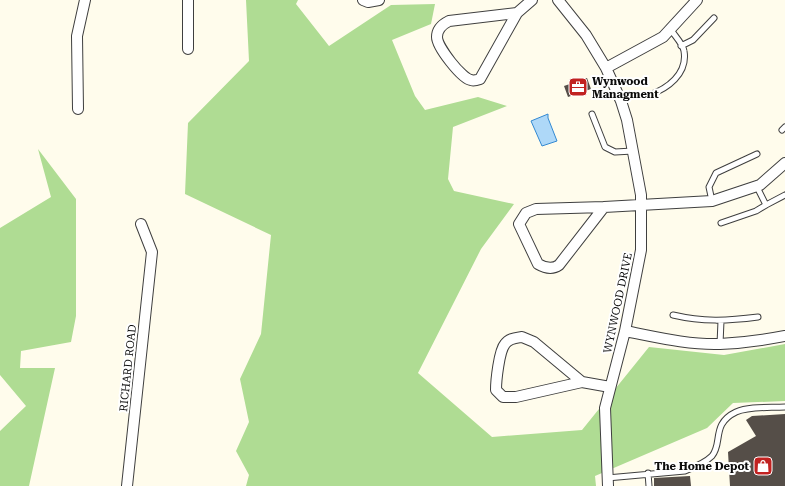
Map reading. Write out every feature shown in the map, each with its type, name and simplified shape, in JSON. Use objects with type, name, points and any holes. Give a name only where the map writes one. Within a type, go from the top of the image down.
[{"type":"street","points":[[78,109],[77,36],[85,0]]},
{"type":"street","points":[[188,0],[188,49]]},
{"type":"street","points":[[363,0],[368,2],[379,0]]},
{"type":"street","points":[[517,13],[449,21],[442,24],[438,31],[437,38],[439,45],[464,77],[470,80],[480,79],[517,13],[532,0]]},
{"type":"street","name":"WYNWOOD DRIVE","points":[[558,0],[586,34],[606,68],[627,120],[640,195],[642,250],[625,331],[605,408],[608,482]]},
{"type":"street","points":[[606,68],[663,37],[697,0]]},
{"type":"street","points":[[604,207],[560,265],[556,268],[549,268],[538,264],[519,224],[526,213],[536,209],[712,202],[757,187],[785,163]]},
{"type":"street","name":"RICHARD ROAD","points":[[128,486],[152,252],[141,224]]},
{"type":"street","points":[[625,331],[677,341],[720,344],[785,336]]},
{"type":"street","points":[[582,382],[534,342],[522,337],[513,338],[505,344],[496,377],[496,390],[503,397],[516,397],[582,382],[610,387]]},
{"type":"lane","points":[[681,46],[693,40],[714,18]]},
{"type":"lane","points":[[649,95],[663,90],[675,79],[683,65],[684,51],[671,30]]},
{"type":"lane","points":[[592,114],[605,148],[615,152],[633,151]]},
{"type":"lane","points":[[712,202],[709,187],[716,173],[757,154]]},
{"type":"lane","points":[[757,187],[766,205]]},
{"type":"lane","points":[[721,222],[756,211],[785,195]]},
{"type":"lane","points":[[673,315],[701,320],[722,321],[758,317]]},
{"type":"lane","points":[[720,344],[722,321]]},
{"type":"lane","points":[[608,482],[648,473],[685,470],[704,462],[715,452],[717,435],[722,423],[737,411],[785,407]]},
{"type":"lane","points":[[648,473],[648,486]]},
{"type":"green space","points":[[246,0],[298,0],[296,4],[329,46],[391,5],[435,4],[431,24],[392,40],[415,96],[425,110],[478,97],[507,106],[453,127],[448,179],[454,191],[514,204],[481,249],[418,373],[492,437],[582,430],[649,347],[724,355],[785,344],[785,401],[733,403],[707,428],[595,476],[596,486],[246,486],[249,475],[236,451],[249,422],[240,379],[261,334],[271,235],[185,194],[188,123],[249,61]]},
{"type":"green space","points":[[38,149],[76,199],[76,316],[71,342],[21,351],[20,368],[55,368],[29,486],[0,486],[0,431],[26,406],[0,375],[0,228],[51,197]]},
{"type":"water","points":[[548,114],[548,118],[557,141],[542,146],[531,121]]},
{"type":"building","name":"Wynwood Managment","points":[[587,78],[591,89],[568,97],[564,86]]},
{"type":"building","name":"The Home Depot","points":[[785,414],[785,486],[730,486],[728,452],[756,436],[746,420],[752,416]]},
{"type":"building","points":[[690,476],[691,486],[654,486],[654,478]]},
{"type":"place","name":"Wynwood Managment","points":[[578,87]]},
{"type":"place","name":"The Home Depot","points":[[763,466]]}]
